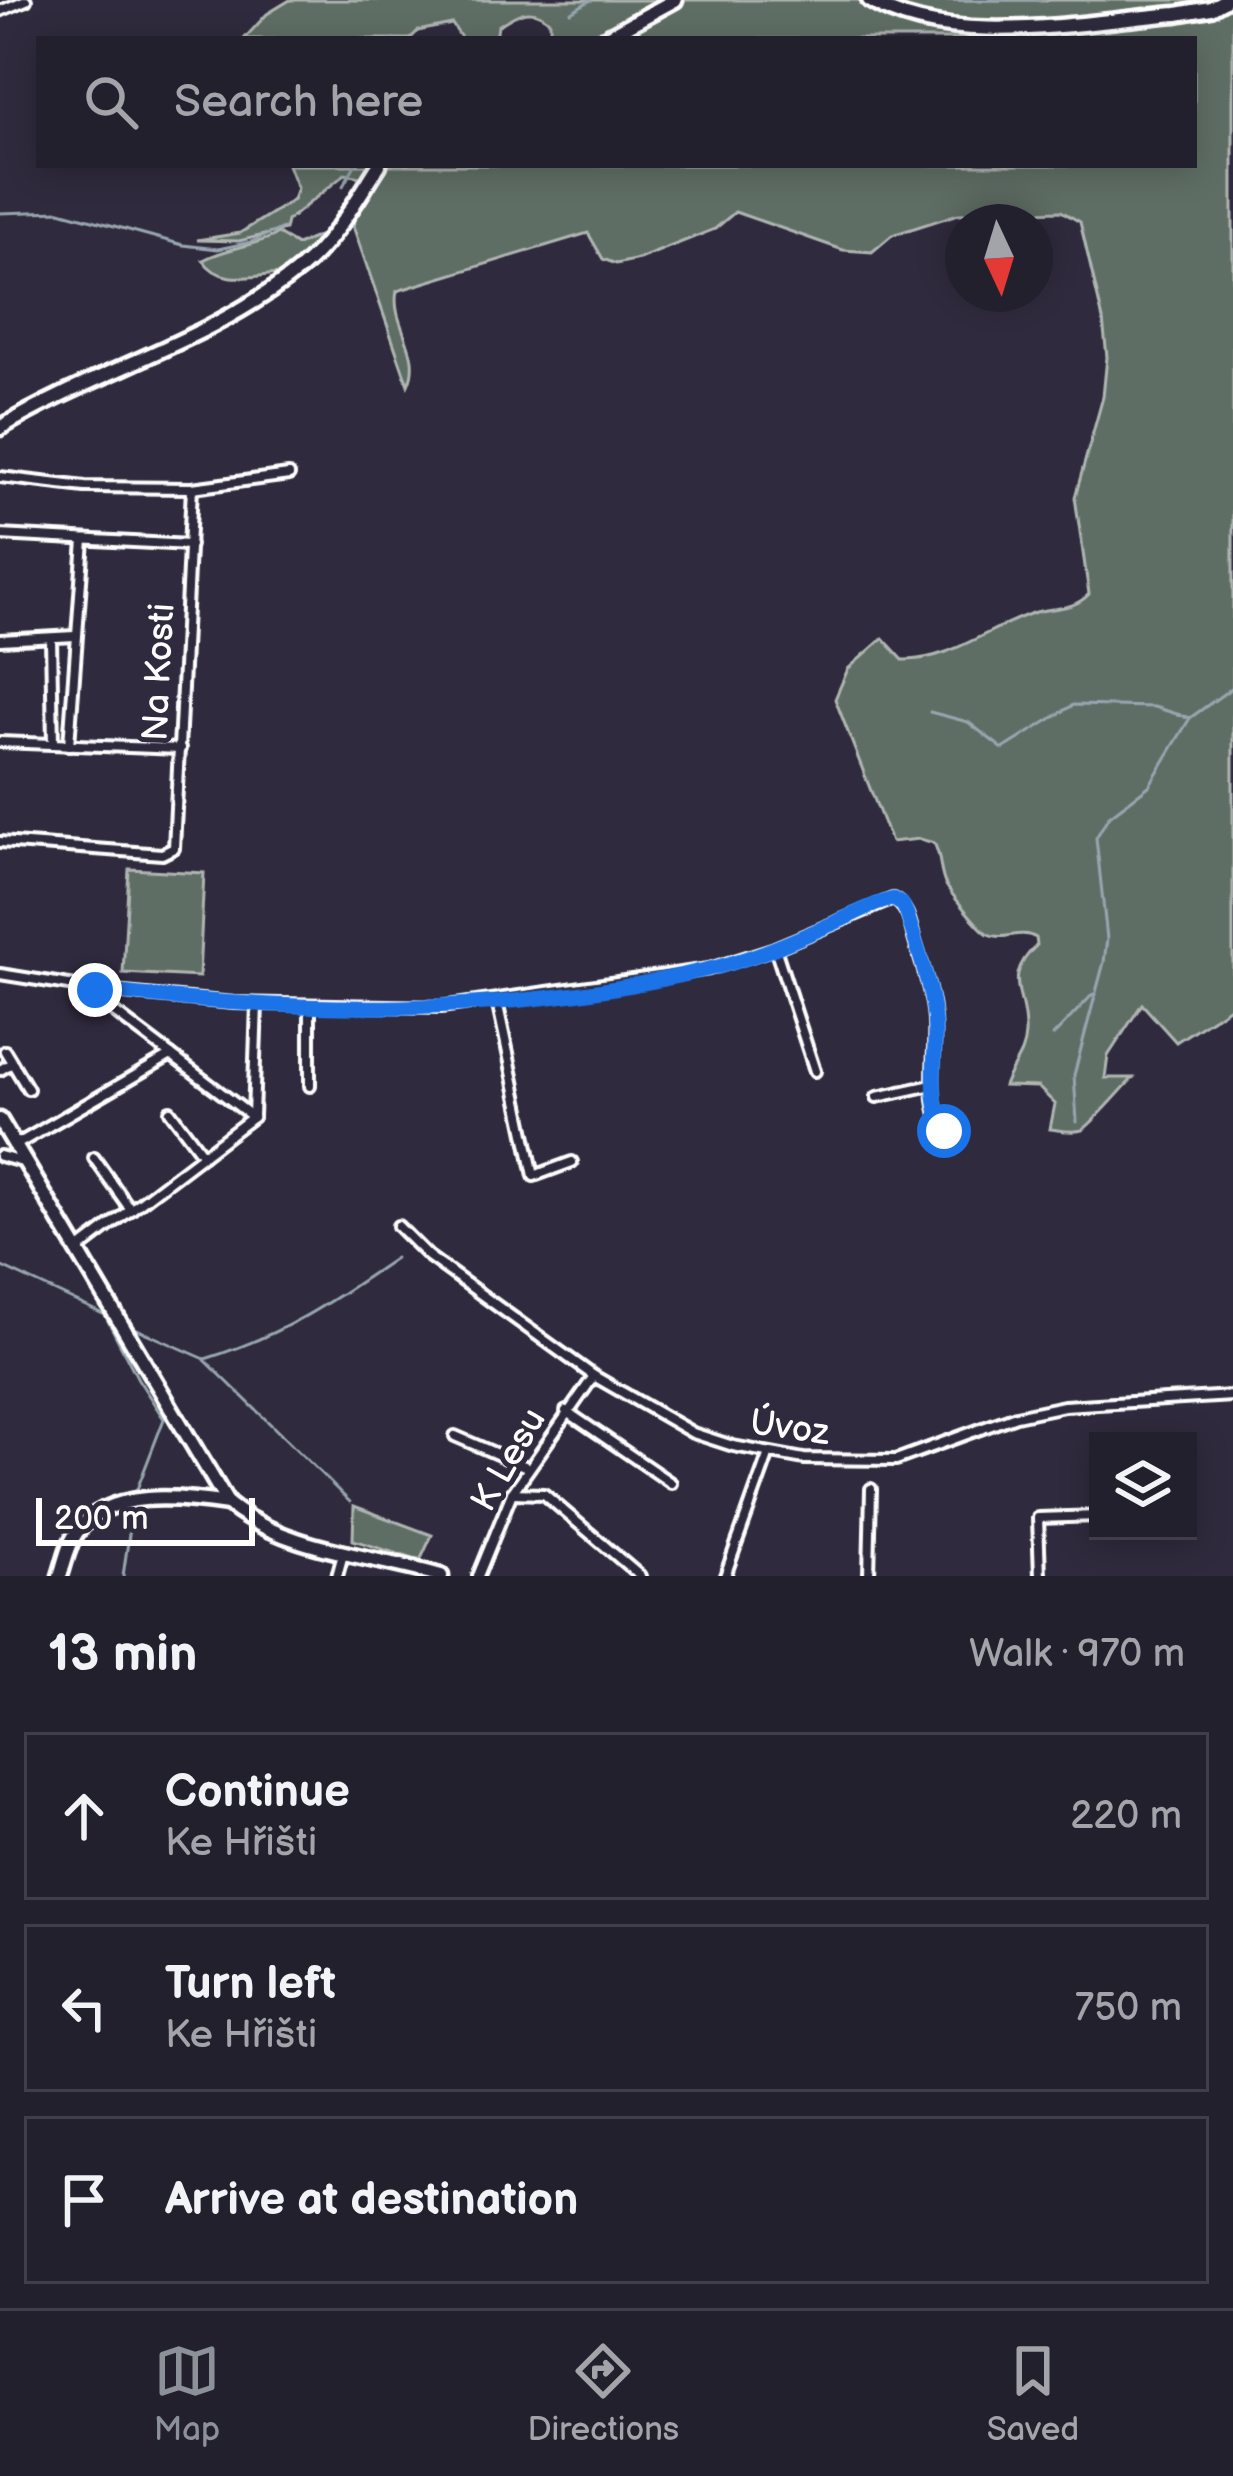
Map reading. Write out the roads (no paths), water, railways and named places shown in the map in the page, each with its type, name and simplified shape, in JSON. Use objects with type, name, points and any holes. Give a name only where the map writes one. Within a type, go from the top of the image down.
[{"type":"street","points":[[0,11],[26,0]]},
{"type":"street","points":[[609,36],[674,0]]},
{"type":"street","points":[[869,0],[907,20],[968,30],[1177,14],[1225,0]]},
{"type":"street","points":[[0,428],[52,396],[185,342],[301,268],[378,168]]},
{"type":"street","points":[[0,477],[85,487],[192,488],[289,475]]},
{"type":"street","name":"Na Kosti","points":[[0,842],[167,854],[175,841],[192,488]]},
{"type":"street","points":[[1,532],[190,545]]},
{"type":"street","points":[[69,745],[84,540]]},
{"type":"street","points":[[0,640],[75,636]]},
{"type":"street","points":[[51,638],[52,744]]},
{"type":"street","points":[[0,742],[180,749]]},
{"type":"street","points":[[0,974],[95,990],[310,1007],[398,1009],[497,1001],[672,977],[775,948],[893,899],[903,905],[934,1012],[932,1085],[939,1121],[956,1144]]},
{"type":"street","points":[[775,948],[815,1071]]},
{"type":"street","points":[[95,990],[110,1009],[253,1117]]},
{"type":"street","points":[[497,1001],[534,1176],[572,1162]]},
{"type":"street","points":[[253,1117],[257,1004]]},
{"type":"street","points":[[310,1007],[310,1086]]},
{"type":"street","points":[[5,1051],[28,1089]]},
{"type":"street","points":[[16,1145],[171,1055]]},
{"type":"street","points":[[0,1070],[12,1063]]},
{"type":"street","points":[[877,1096],[932,1085]]},
{"type":"street","points":[[170,1112],[203,1155]]},
{"type":"street","points":[[78,1250],[253,1117]]},
{"type":"street","points":[[0,1120],[228,1504]]},
{"type":"street","points":[[0,1156],[27,1163]]},
{"type":"street","points":[[94,1158],[131,1210]]},
{"type":"street","name":"Úvoz","points":[[398,1226],[428,1256],[594,1376],[693,1433],[769,1453],[833,1461],[896,1460],[1016,1416],[1064,1406],[1233,1396]]},
{"type":"street","name":"K Lesu","points":[[478,1576],[512,1493],[594,1376]]},
{"type":"street","points":[[566,1411],[671,1483]]},
{"type":"street","points":[[454,1436],[529,1468]]},
{"type":"street","points":[[725,1576],[769,1453]]},
{"type":"street","points":[[868,1576],[871,1489]]},
{"type":"street","points":[[512,1493],[544,1494],[640,1576]]},
{"type":"street","points":[[60,1576],[75,1534],[104,1510],[175,1498],[228,1504],[261,1523],[343,1552],[441,1576]]},
{"type":"street","points":[[1040,1576],[1038,1518],[1089,1516]]},
{"type":"street","points":[[337,1576],[343,1552]]},
{"type":"waterway","points":[[571,12],[591,0]]},
{"type":"waterway","points":[[931,0],[1041,0]]},
{"type":"waterway","points":[[343,186],[353,168]]},
{"type":"waterway","points":[[0,213],[60,211],[183,245],[218,249],[283,228]]},
{"type":"waterway","points":[[1077,1122],[1074,1075],[1107,939],[1096,838],[1108,817],[1149,786],[1190,718],[1233,687]]},
{"type":"waterway","points":[[930,712],[968,722],[1003,749],[1073,705],[1154,707],[1190,718]]},
{"type":"waterway","points":[[1053,1036],[1093,994]]},
{"type":"waterway","points":[[125,1324],[205,1359],[304,1317],[395,1258]]},
{"type":"waterway","points":[[0,1266],[105,1315],[164,1419],[134,1497]]},
{"type":"waterway","points":[[205,1360],[350,1502]]},
{"type":"waterway","points":[[123,1576],[133,1507]]}]
